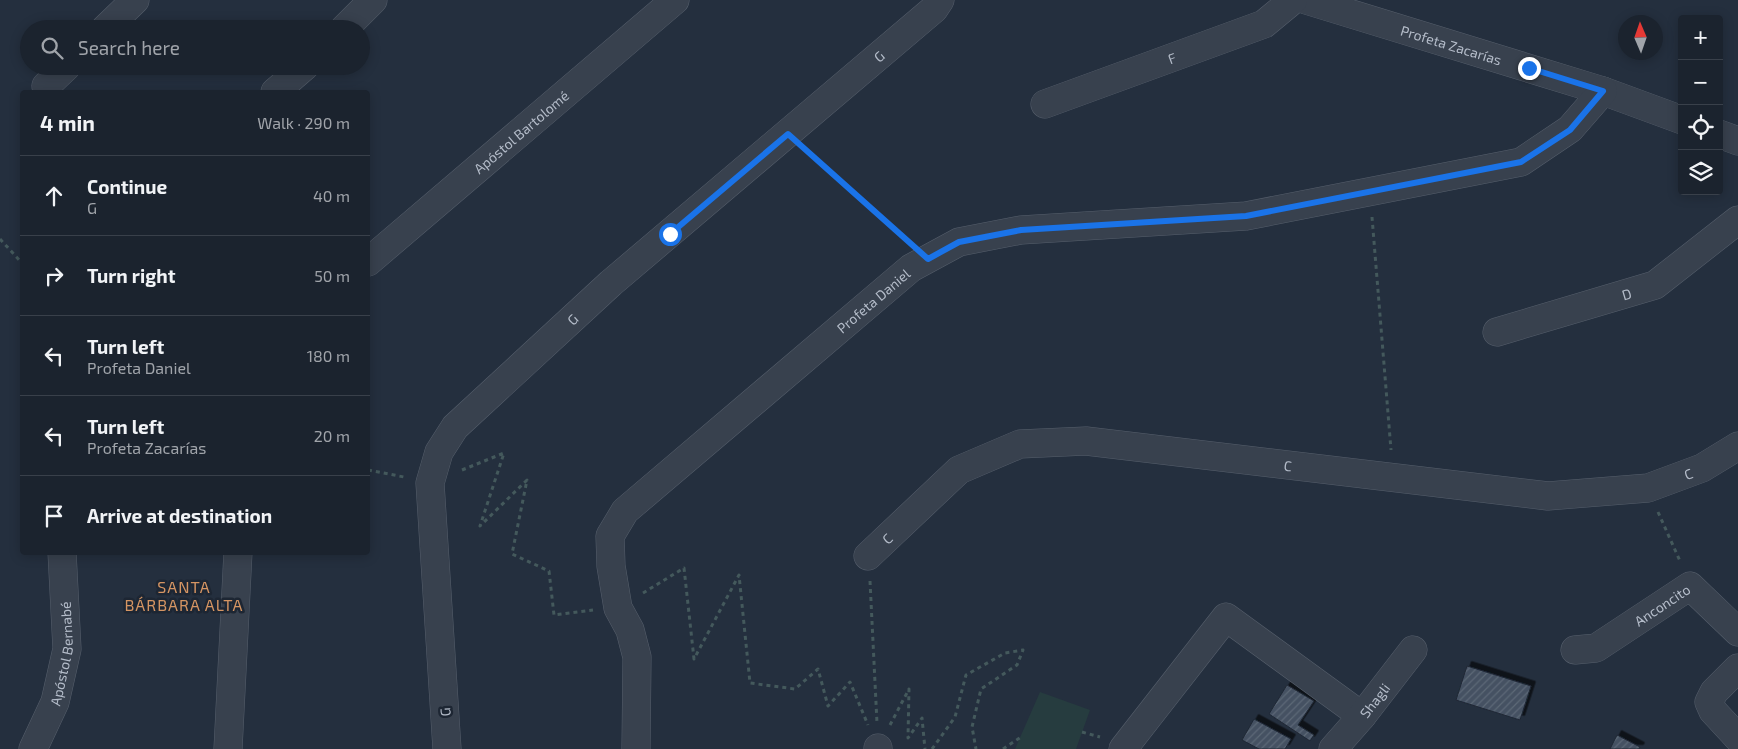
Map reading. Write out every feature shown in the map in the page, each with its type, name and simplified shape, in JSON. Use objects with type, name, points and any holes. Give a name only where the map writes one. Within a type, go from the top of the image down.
[{"type":"street","points":[[114,20],[135,0]]},
{"type":"street","points":[[353,20],[373,0]]},
{"type":"street","name":"Apóstol Bartolomé","points":[[370,260],[674,0]]},
{"type":"street","name":"G","points":[[447,749],[430,482],[439,452],[455,427],[611,284],[934,9],[940,0]]},
{"type":"street","name":"F","points":[[1045,104],[1264,24],[1293,0]]},
{"type":"street","name":"Profeta Zacarías","points":[[1306,0],[1603,91],[1678,119]]},
{"type":"street","points":[[46,86],[58,75]]},
{"type":"street","points":[[277,90],[295,75]]},
{"type":"street","name":"Profeta Daniel","points":[[636,749],[637,657],[630,630],[618,608],[611,566],[610,536],[625,511],[911,268],[959,242],[1021,230],[1246,216],[1521,162],[1570,130],[1603,91]]},
{"type":"street","points":[[1723,135],[1738,141]]},
{"type":"street","name":"D","points":[[1497,332],[1655,285],[1738,220]]},
{"type":"street","name":"C","points":[[868,556],[959,470],[1020,444],[1086,441],[1548,496],[1648,488],[1702,468],[1738,446]]},
{"type":"street","name":"Apóstol Bernabé","points":[[33,749],[56,702],[67,649],[62,555]]},
{"type":"street","points":[[228,749],[238,555]]},
{"type":"street","name":"Anconcito","points":[[1575,650],[1596,648],[1690,586],[1738,632]]},
{"type":"street","points":[[1123,749],[1226,617],[1362,716]]},
{"type":"street","name":"Shagli","points":[[1333,749],[1362,716],[1413,650]]},
{"type":"street","points":[[1738,668],[1714,692],[1709,702],[1713,711],[1738,738]]},
{"type":"path","points":[[788,134],[928,259]]},
{"type":"path","points":[[1370,192],[1393,478]]},
{"type":"path","points":[[0,239],[20,260]]},
{"type":"path","points":[[1648,488],[1690,586]]},
{"type":"path","points":[[868,556],[878,749]]},
{"type":"path","points":[[932,749],[955,717],[966,675],[1005,654],[1023,650],[1017,665],[981,689],[972,727],[976,749]]},
{"type":"path","points":[[878,749],[909,689],[908,738],[922,718],[925,749]]},
{"type":"path","points":[[1003,749],[1021,737]]},
{"type":"green space","points":[[1040,692],[1090,710],[1076,749],[1015,749]]},
{"type":"building","points":[[1467,666],[1531,686],[1520,720],[1456,700]]},
{"type":"building","points":[[1287,685],[1314,701],[1298,725],[1314,735],[1310,741],[1269,714]]},
{"type":"building","points":[[1254,719],[1291,739],[1285,749],[1259,749],[1242,740]]},
{"type":"building","points":[[1617,735],[1640,747],[1639,749],[1610,749]]},
{"type":"district","name":"SANTA BÁRBARA ALTA","points":[[184,595]]},
{"type":"route","points":[[670,234],[788,134],[928,259],[959,242],[1021,230],[1246,216],[1521,162],[1570,130],[1603,91],[1529,68]]}]
